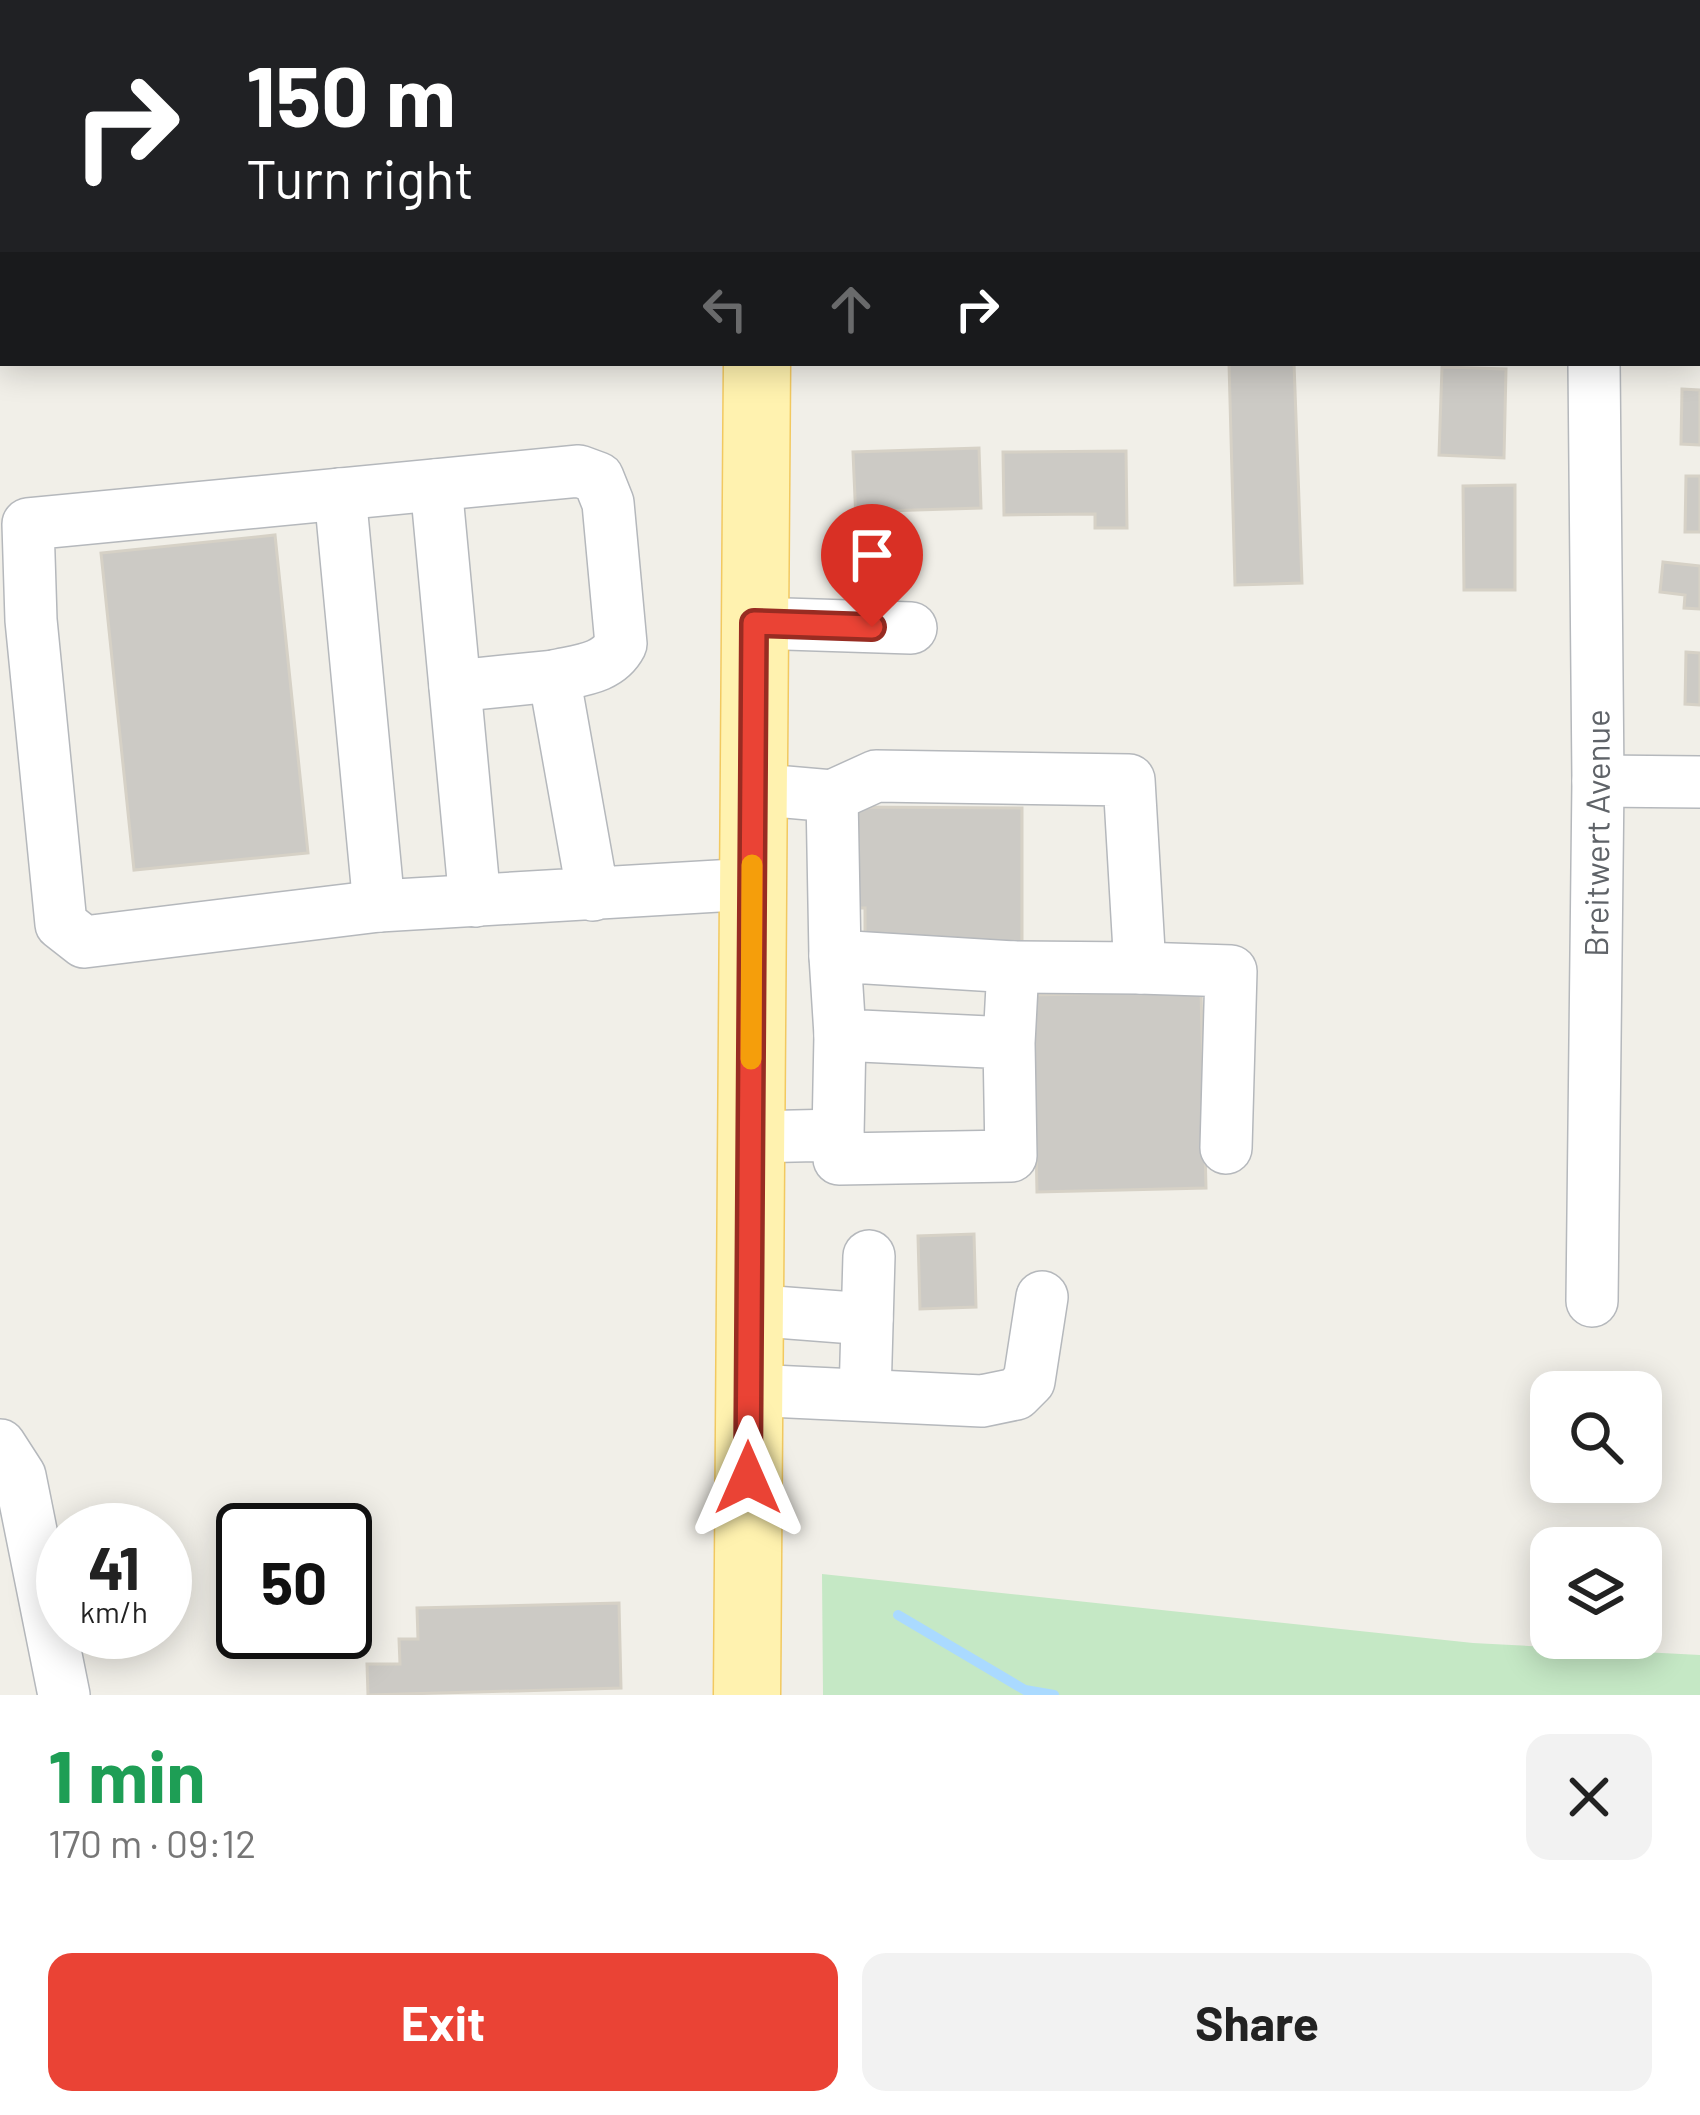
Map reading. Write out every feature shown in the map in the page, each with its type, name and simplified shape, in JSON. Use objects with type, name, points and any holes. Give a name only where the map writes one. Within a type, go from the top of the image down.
[{"type":"main road","points":[[748,1695],[757,366]]},
{"type":"street","name":"Breitwert Avenue","points":[[1592,1301],[1598,781],[1594,366]]},
{"type":"street","points":[[455,686],[554,676],[599,666],[614,657],[621,644],[608,502],[598,478],[580,471],[28,524],[31,620],[61,924],[84,942],[380,906],[752,884]]},
{"type":"street","points":[[436,485],[475,901]]},
{"type":"street","points":[[340,494],[380,906]]},
{"type":"street","points":[[754,623],[910,628]]},
{"type":"street","points":[[554,676],[592,895]]},
{"type":"street","points":[[752,789],[832,796],[876,776],[1129,780],[1140,968]]},
{"type":"street","points":[[1598,781],[1700,782]]},
{"type":"street","points":[[832,796],[839,1159],[1011,1156],[1013,967]]},
{"type":"street","points":[[835,956],[1013,967],[1231,971],[1226,1148]]},
{"type":"street","points":[[840,1035],[1010,1043]]},
{"type":"street","points":[[750,1137],[838,1135]]},
{"type":"street","points":[[866,1395],[869,1256]]},
{"type":"street","points":[[749,1390],[982,1401],[1016,1394],[1029,1381],[1042,1298]]},
{"type":"street","points":[[749,1310],[867,1318]]},
{"type":"street","points":[[0,1445],[20,1477],[64,1695]]},
{"type":"green space","points":[[822,1574],[1530,1646],[1530,1659],[1700,1655],[1700,1695],[823,1695]]},
{"type":"building","points":[[1229,366],[1294,366],[1302,583],[1235,585]]},
{"type":"building","points":[[1442,367],[1506,369],[1504,458],[1439,455]]},
{"type":"building","points":[[1682,389],[1700,390],[1700,445],[1681,444]]},
{"type":"building","points":[[979,448],[981,508],[883,511],[883,520],[856,521],[853,452]]},
{"type":"building","points":[[1126,451],[1127,528],[1095,528],[1095,514],[1004,515],[1003,452]]},
{"type":"building","points":[[1686,476],[1700,476],[1700,532],[1685,532]]},
{"type":"building","points":[[1515,485],[1515,590],[1464,590],[1463,486]]},
{"type":"building","points":[[275,535],[308,853],[134,870],[101,553]]},
{"type":"building","points":[[1663,562],[1700,566],[1700,609],[1684,608],[1685,595],[1660,592]]},
{"type":"building","points":[[1686,652],[1700,653],[1700,705],[1685,704]]},
{"type":"building","points":[[845,807],[1022,808],[1022,945],[865,944],[865,908],[845,908]]},
{"type":"building","points":[[1201,991],[1206,1188],[1037,1192],[1033,995]]},
{"type":"building","points":[[974,1234],[976,1307],[920,1309],[918,1236]]},
{"type":"building","points":[[619,1603],[621,1688],[368,1695],[367,1664],[400,1664],[399,1639],[418,1639],[417,1608]]},
{"type":"waterway","points":[[898,1615],[1025,1690],[1054,1695]]},
{"type":"slow traffic","points":[[751,1059],[752,865]]},
{"type":"route","points":[[748,1478],[754,623],[872,627]]}]
